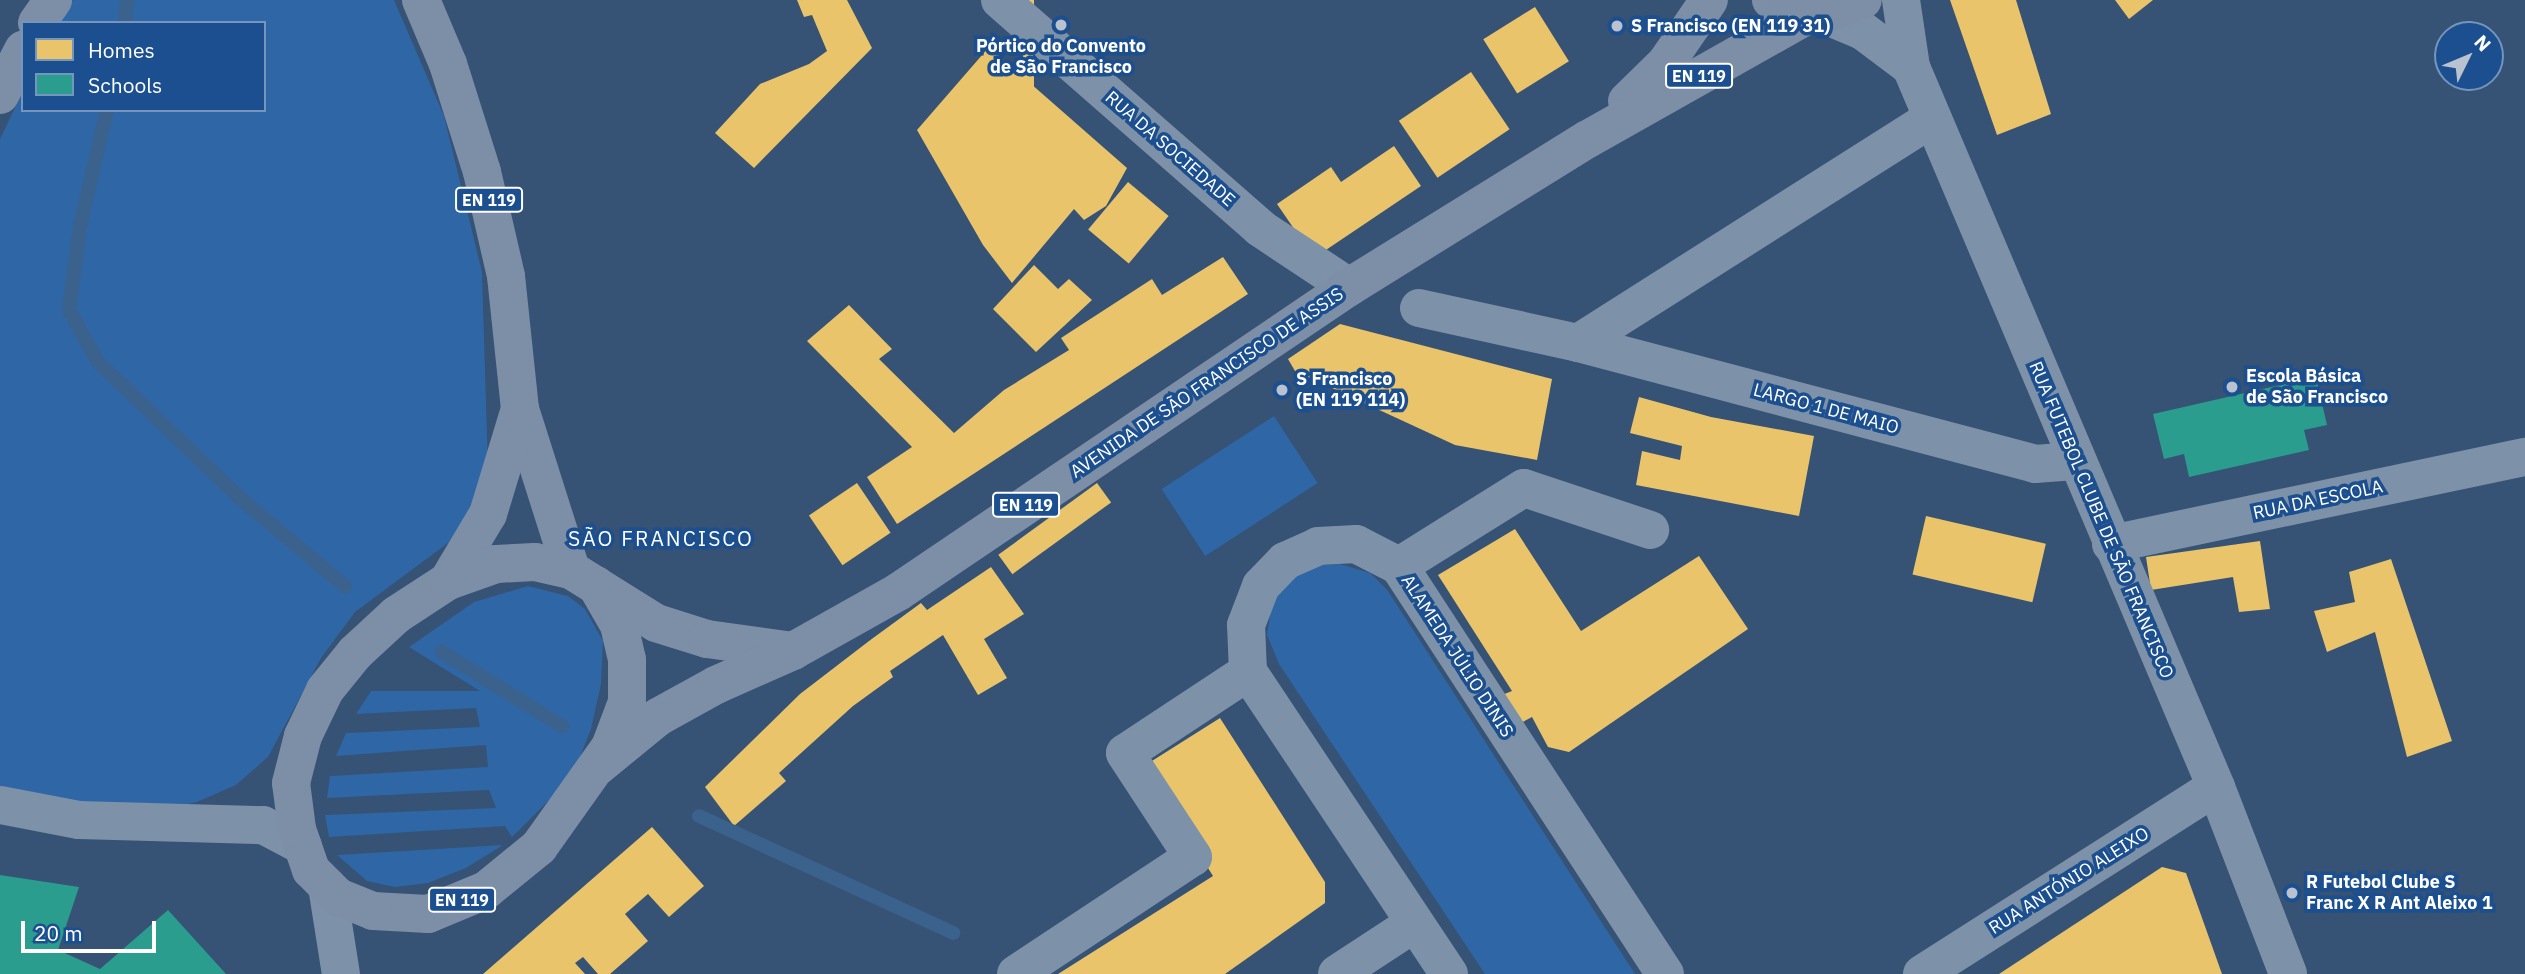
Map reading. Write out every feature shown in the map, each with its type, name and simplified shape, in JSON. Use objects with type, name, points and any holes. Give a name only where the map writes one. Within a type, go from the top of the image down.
[{"type":"main road","points":[[38,21],[53,0]]},
{"type":"main road","name":"EN 119","points":[[421,0],[448,64],[482,172],[506,276],[520,409],[584,578]]},
{"type":"main road","name":"AVENIDA DE SÃO FRANCISCO DE ASSIS","points":[[1588,139],[1666,63],[1709,0]]},
{"type":"main road","points":[[1771,0],[1816,14]]},
{"type":"main road","name":"AVENIDA DE SÃO FRANCISCO DE ASSIS","points":[[597,767],[658,718],[716,685],[793,652],[898,592],[1349,287],[1588,139],[1816,14],[1863,0]]},
{"type":"main road","points":[[0,96],[21,54]]},
{"type":"main road","name":"EN 119","points":[[448,581],[488,514],[520,409]]},
{"type":"main road","name":"AVENIDA DE SÃO FRANCISCO DE ASSIS","points":[[584,578],[619,625],[627,660],[627,702],[597,767],[539,847],[486,890],[428,914],[373,911],[338,897],[311,870],[303,846],[291,783],[303,736],[325,690],[355,653],[396,615],[448,581],[496,564],[535,562],[584,578],[656,623],[707,639],[793,652]]},
{"type":"street","name":"RUA DA SOCIEDADE","points":[[1000,0],[1260,228],[1349,287]]},
{"type":"street","points":[[1901,0],[1911,67]]},
{"type":"street","points":[[1816,14],[1863,31],[1911,67]]},
{"type":"street","name":"RUA FUTEBOL CLUBE DE SÃO FRANCISCO","points":[[1911,67],[2075,461],[2216,787],[2288,974]]},
{"type":"street","points":[[1578,343],[1933,118]]},
{"type":"street","name":"LARGO 1 DE MAIO","points":[[1419,308],[1578,343],[2035,464],[2075,461]]},
{"type":"street","name":"RUA DA ESCOLA","points":[[2111,544],[2525,457]]},
{"type":"street","points":[[1398,566],[1524,488],[1650,530]]},
{"type":"street","name":"ALAMEDA JÚLIO DINIS","points":[[1248,672],[1246,625],[1261,586],[1285,561],[1318,546],[1356,544],[1398,566],[1665,974]]},
{"type":"street","points":[[1016,974],[1193,857],[1125,753],[1248,672],[1413,924],[1449,974]]},
{"type":"street","name":"RUA ANTÓNIO ALEIXO","points":[[1922,974],[2216,787]]},
{"type":"street","points":[[0,805],[79,820],[263,825],[303,846]]},
{"type":"street","name":"AVENIDA DE SÃO FRANCISCO DE ASSIS","points":[[327,886],[341,974]]},
{"type":"street","points":[[1337,974],[1413,924]]},
{"type":"shaded area","points":[[73,0],[394,0],[444,116],[482,272],[488,468],[473,511],[448,543],[355,612],[321,658],[268,757],[236,785],[197,802],[139,815],[0,795],[0,139],[21,95],[21,112],[266,112],[266,21],[58,21]]},
{"type":"shaded area","points":[[1274,416],[1318,483],[1205,556],[1162,489]]},
{"type":"shaded area","points":[[1340,564],[1370,573],[1388,591],[1635,974],[1485,974],[1279,664],[1267,635],[1271,608],[1283,582],[1309,566]]},
{"type":"shaded area","points":[[528,586],[568,596],[585,609],[603,641],[601,684],[591,729],[578,762],[558,791],[512,837],[505,826],[329,837],[325,815],[496,808],[489,790],[327,798],[330,776],[488,767],[486,745],[336,756],[346,733],[480,727],[476,708],[356,714],[371,691],[480,691],[409,647],[474,602]]},
{"type":"shaded area","points":[[503,845],[466,868],[428,883],[395,887],[367,881],[337,855]]},
{"type":"building: Homes","points":[[797,0],[847,0],[872,48],[754,168],[715,133],[760,84],[809,64],[827,51],[812,15],[804,17]]},
{"type":"building: Homes","points":[[1023,0],[1034,0],[1034,89],[1023,89]]},
{"type":"building: Homes","points":[[1950,0],[2016,0],[2051,114],[1997,135]]},
{"type":"building: Homes","points":[[2115,0],[2153,0],[2129,19]]},
{"type":"building: Homes","points":[[1535,7],[1569,61],[1517,94],[1483,39]]},
{"type":"building: Homes","points":[[989,47],[1127,168],[1106,206],[1084,220],[1074,209],[1012,283],[983,245],[917,130]]},
{"type":"building: Homes","points":[[1471,72],[1510,129],[1437,178],[1399,121]]},
{"type":"building: Homes","points":[[1394,146],[1421,186],[1314,258],[1277,204],[1331,167],[1341,182]]},
{"type":"building: Homes","points":[[1128,182],[1169,216],[1129,264],[1088,229]]},
{"type":"building: Homes","points":[[1223,257],[1248,294],[897,524],[867,477],[912,447],[807,341],[849,305],[892,349],[879,359],[954,433],[1004,390],[1069,350],[1061,338],[1152,279],[1162,295]]},
{"type":"building: Homes","points":[[1034,265],[1058,289],[1069,279],[1092,300],[1036,352],[993,309]]},
{"type":"building: Homes","points":[[1340,324],[1552,379],[1537,460],[1455,445],[1295,371],[1288,359]]},
{"type":"building: Homes","points":[[1639,397],[1711,417],[1814,436],[1799,516],[1636,485],[1642,451],[1680,460],[1682,446],[1630,433]]},
{"type":"building: Homes","points":[[857,483],[891,533],[842,565],[809,515]]},
{"type":"building: Homes","points":[[1097,483],[1111,502],[1012,574],[998,555]]},
{"type":"building: Homes","points":[[1926,516],[2046,544],[2032,602],[1913,574]]},
{"type":"building: Homes","points":[[1515,529],[1581,631],[1699,556],[1748,629],[1569,752],[1548,747],[1532,717],[1521,723],[1502,695],[1512,691],[1438,575]]},
{"type":"building: Homes","points":[[2260,541],[2270,609],[2239,612],[2233,577],[2151,590],[2146,557]]},
{"type":"building: Homes","points":[[2391,559],[2452,741],[2407,757],[2375,632],[2327,652],[2314,611],[2355,602],[2349,572]]},
{"type":"building: Homes","points":[[991,567],[1024,614],[984,639],[1007,678],[978,695],[943,635],[890,671],[893,677],[853,706],[779,773],[786,781],[734,826],[705,787],[800,694],[921,603],[927,610]]},
{"type":"building: Homes","points":[[1220,718],[1325,882],[1325,903],[1225,974],[1058,974],[1213,876],[1144,766]]},
{"type":"building: Homes","points":[[652,827],[704,886],[669,917],[648,894],[625,914],[648,941],[610,974],[598,974],[583,957],[575,963],[585,974],[483,974]]},
{"type":"building: Homes","points":[[2162,867],[2186,873],[2222,974],[1999,974]]},
{"type":"building: Schools","points":[[2316,377],[2327,425],[2304,430],[2309,450],[2189,477],[2184,454],[2164,459],[2153,414]]},
{"type":"building: Schools","points":[[0,875],[79,887],[58,950],[100,969],[168,910],[226,974],[0,974]]},
{"type":"waterway","points":[[125,21],[127,0]]},
{"type":"waterway","points":[[107,112],[80,226],[69,310],[98,362],[240,498],[345,586]]},
{"type":"waterway","points":[[442,652],[562,726]]},
{"type":"waterway","points":[[699,816],[953,933]]},
{"type":"place","name":"Pórtico do Convento de São Francisco","points":[[1061,25]]},
{"type":"place","name":"S Francisco (EN 119 31)","points":[[1617,26]]},
{"type":"place","name":"Escola Básica de São Francisco","points":[[2232,387]]},
{"type":"place","name":"S Francisco (EN 119 114)","points":[[1282,390]]},
{"type":"place","name":"R Futebol Clube S Franc X R Ant Aleixo 1","points":[[2292,893]]},
{"type":"district","name":"SÃO FRANCISCO","points":[[661,538]]}]
